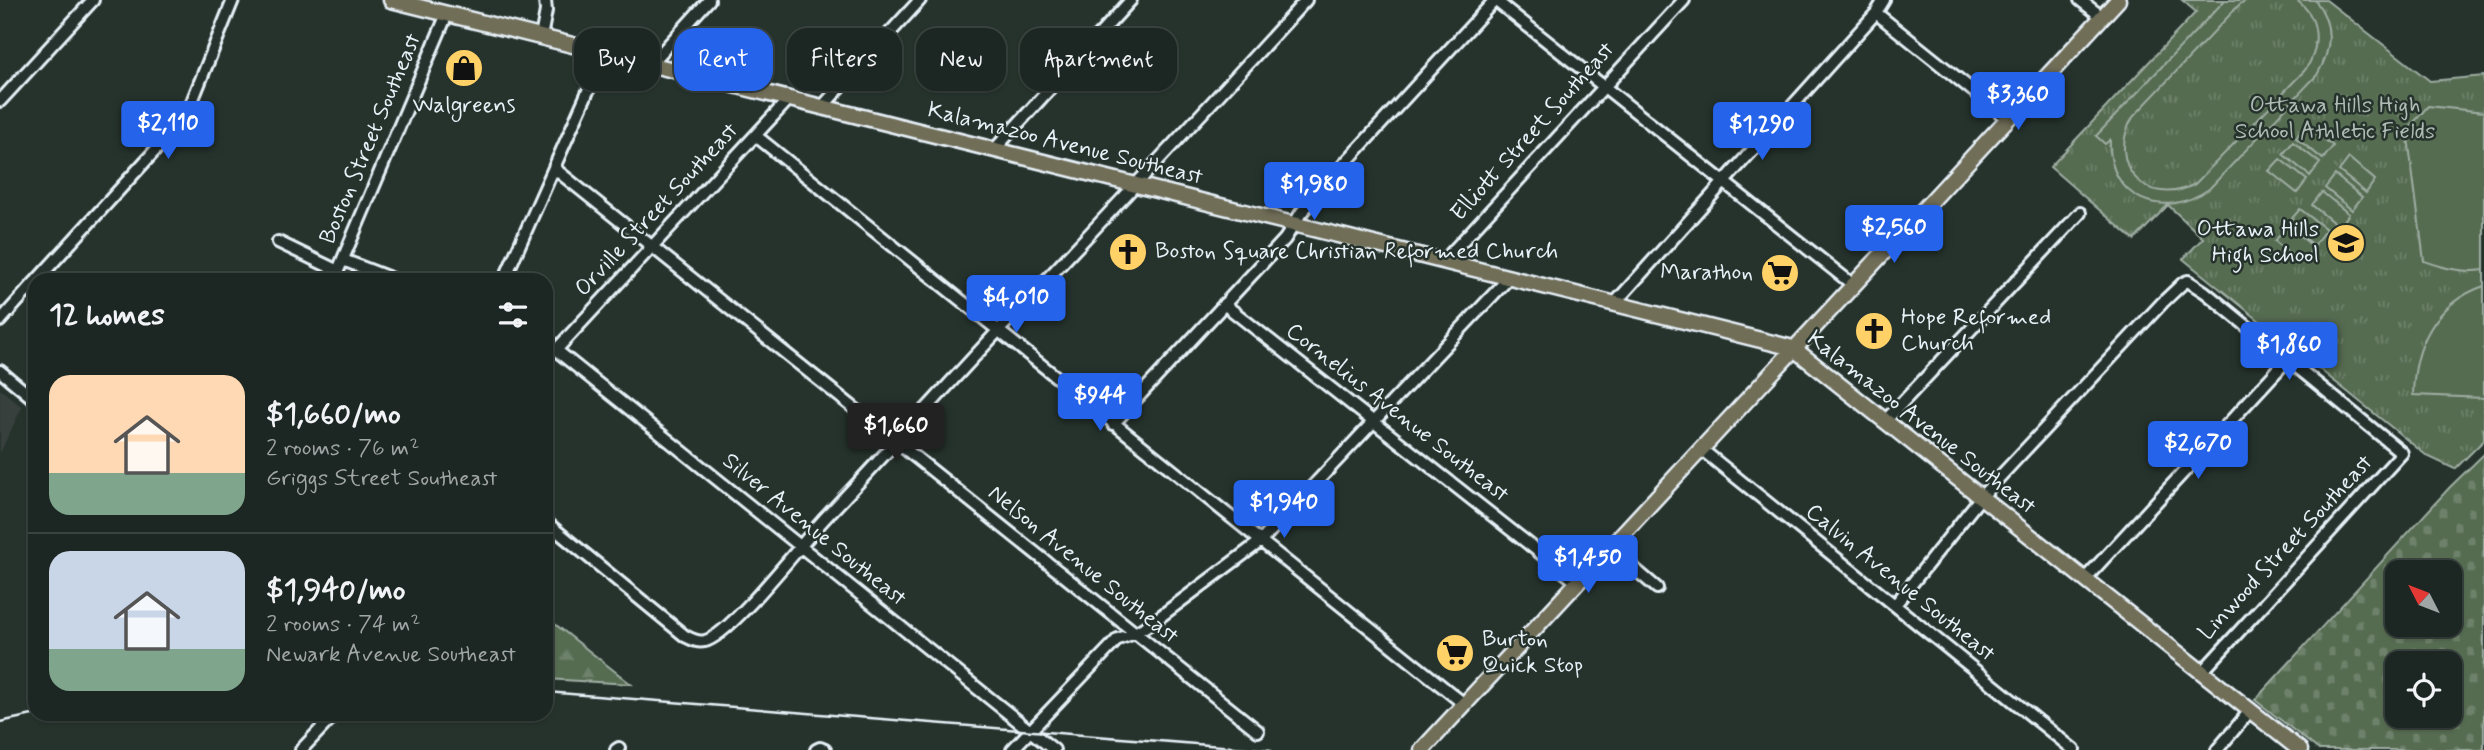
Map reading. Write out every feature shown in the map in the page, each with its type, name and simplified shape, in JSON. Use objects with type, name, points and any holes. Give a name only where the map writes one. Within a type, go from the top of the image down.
[{"type":"main road","name":"Kalamazoo Avenue Southeast","points":[[391,0],[574,45]]},
{"type":"main road","points":[[1422,750],[2118,0]]},
{"type":"main road","name":"Kalamazoo Avenue Southeast","points":[[660,66],[1793,348],[2300,750]]},
{"type":"street","points":[[0,101],[93,0]]},
{"type":"street","points":[[43,273],[182,121],[233,0]]},
{"type":"street","points":[[541,37],[546,12],[545,0]]},
{"type":"street","points":[[660,54],[709,0]]},
{"type":"street","points":[[822,107],[920,0]]},
{"type":"street","points":[[994,150],[1131,0]]},
{"type":"street","points":[[553,528],[685,636],[695,641],[705,641],[719,634],[747,608],[799,546],[998,331],[1138,185],[1306,0]]},
{"type":"street","points":[[1113,424],[1285,239],[1301,213],[1324,186],[1495,0],[1852,284]]},
{"type":"street","name":"Elliott Street Southeast","points":[[1443,262],[1684,0]]},
{"type":"street","points":[[1614,304],[1885,0]]},
{"type":"street","points":[[2080,0],[2102,17]]},
{"type":"street","points":[[1876,13],[2007,118]]},
{"type":"street","name":"Boston Street Southeast","points":[[337,273],[447,14]]},
{"type":"street","points":[[507,273],[589,91]]},
{"type":"street","name":"Orville Street Southeast","points":[[553,346],[789,99]]},
{"type":"street","points":[[756,136],[1464,705]]},
{"type":"street","name":"Nelson Avenue Southeast","points":[[555,169],[1258,731]]},
{"type":"street","points":[[1885,421],[2080,213]]},
{"type":"street","points":[[278,242],[331,273]]},
{"type":"street","points":[[343,260],[377,273]]},
{"type":"street","points":[[1012,750],[1118,639],[1153,622],[1261,541],[1508,279]]},
{"type":"street","points":[[1895,605],[1981,497],[2183,283],[2188,281],[2287,360],[2085,579]]},
{"type":"street","points":[[0,321],[28,290]]},
{"type":"street","name":"Cornelius Avenue Southeast","points":[[1224,304],[1577,582]]},
{"type":"street","name":"Silver Avenue Southeast","points":[[553,350],[1054,750]]},
{"type":"street","name":"Linwood Street Southeast","points":[[2202,672],[2402,453],[2287,360]]},
{"type":"street","points":[[0,371],[28,394]]},
{"type":"street","name":"Calvin Avenue Southeast","points":[[1701,449],[2074,750]]},
{"type":"street","points":[[1609,547],[1657,588]]},
{"type":"street","points":[[2217,750],[2250,711]]},
{"type":"street","points":[[301,750],[328,721]]},
{"type":"shaded area","points":[[0,389],[22,407],[0,453]]},
{"type":"green space","name":"Ottawa Hills High School Athletic Fields","points":[[2182,0],[2326,0],[2430,81],[2484,76],[2484,440],[2455,469],[2427,456],[2183,259],[2203,238],[2168,205],[2134,240],[2050,167],[2196,12]]},
{"type":"green space","points":[[2225,0],[2247,0],[2240,4],[2133,117],[2126,134],[2124,151],[2128,166],[2136,178],[2147,187],[2161,191],[2177,191],[2195,184],[2305,70],[2314,52],[2316,33],[2310,15],[2296,0],[2315,0],[2325,18],[2329,37],[2322,66],[2317,75],[2209,189],[2191,199],[2174,203],[2141,199],[2128,190],[2118,177],[2112,160],[2110,140],[2105,144],[2096,136]]},
{"type":"green space","points":[[2428,106],[2484,112],[2484,270],[2454,269],[2424,261],[2407,130]]},
{"type":"green space","points":[[2306,125],[2333,146],[2323,159],[2296,138]]},
{"type":"green space","points":[[2293,142],[2320,163],[2310,176],[2283,154]]},
{"type":"green space","points":[[2349,158],[2375,180],[2366,193],[2339,171]]},
{"type":"green space","points":[[2280,159],[2307,180],[2297,193],[2269,171]]},
{"type":"green space","points":[[2335,175],[2362,197],[2352,210],[2325,188]]},
{"type":"green space","points":[[2322,192],[2349,214],[2339,227],[2312,205]]},
{"type":"green space","points":[[2300,209],[2326,229],[2314,245],[2287,224]]},
{"type":"green space","points":[[2287,226],[2314,247],[2301,263],[2275,241]]},
{"type":"green space","points":[[2484,286],[2484,398],[2413,395],[2418,360],[2430,328],[2452,303]]},
{"type":"green space","points":[[2484,454],[2484,750],[2319,750],[2255,700],[2450,487]]},
{"type":"green space","points":[[553,623],[631,684],[553,679]]},
{"type":"railway","points":[[553,693],[1271,750]]},
{"type":"railway","points":[[0,722],[28,716]]},
{"type":"place","name":"Walgreens","points":[[464,68]]},
{"type":"place","name":"Ottawa Hills High School","points":[[2346,243]]},
{"type":"place","name":"Boston Square Christian Reformed Church","points":[[1128,252]]},
{"type":"place","name":"Marathon","points":[[1780,273]]},
{"type":"place","name":"Hope Reformed Church","points":[[1874,331]]},
{"type":"place","name":"Burton Quick Stop","points":[[1455,653]]}]
